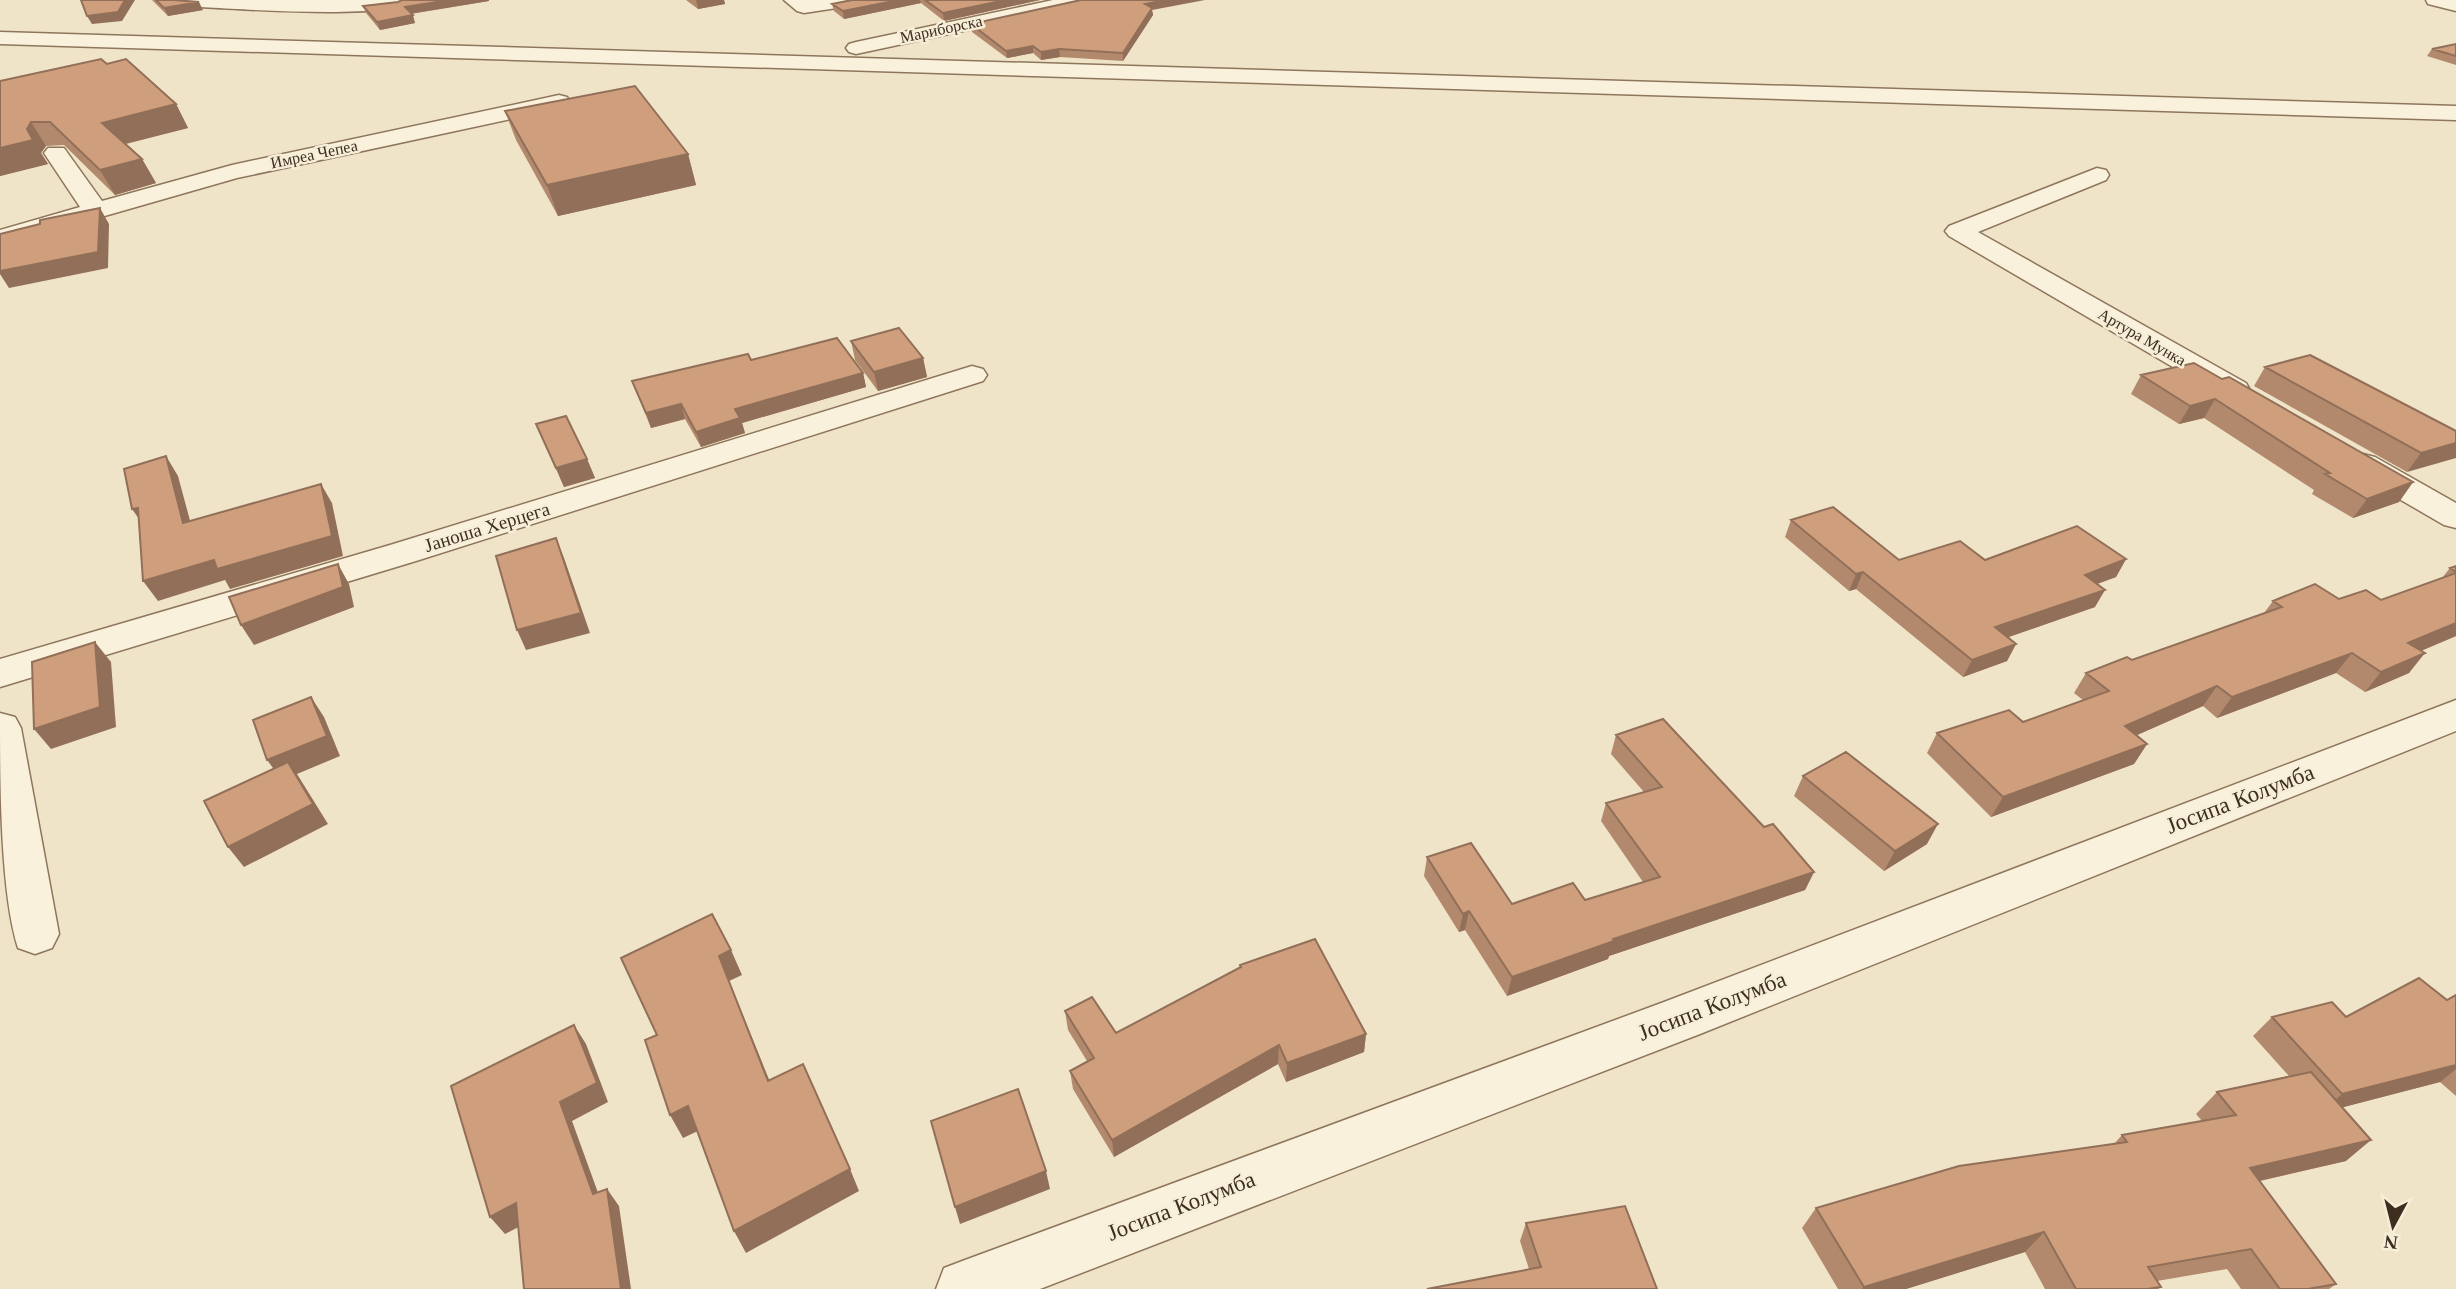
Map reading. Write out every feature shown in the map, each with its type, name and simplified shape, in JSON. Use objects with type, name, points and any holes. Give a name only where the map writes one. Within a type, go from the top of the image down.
[{"type":"street","points":[[179,0],[359,7],[404,0]]},
{"type":"street","points":[[793,0],[804,7],[850,0]]},
{"type":"street","name":"Мариборска","points":[[803,60],[1080,0]]},
{"type":"street","points":[[2435,0],[2456,5]]},
{"type":"street","points":[[0,38],[803,60],[2456,113]]},
{"type":"street","name":"Имреа Чепеа","points":[[0,238],[232,172],[585,97]]},
{"type":"street","points":[[56,153],[95,210]]},
{"type":"street","name":"Артура Мунка","points":[[2097,175],[1958,231],[2254,401]]},
{"type":"street","name":"Јаноша Херцега","points":[[0,673],[403,553],[972,375]]},
{"type":"street","points":[[2337,449],[2456,517]]},
{"type":"street","name":"Јосипа Колумба","points":[[965,1289],[1682,1018],[2456,715]]},
{"type":"street","points":[[0,728],[35,934]]},
{"type":"building","points":[[81,0],[125,0],[118,12],[87,16]]},
{"type":"building","points":[[156,0],[174,0],[199,2],[164,8]]},
{"type":"building","points":[[402,0],[450,0],[405,7],[413,15],[377,22],[363,6]]},
{"type":"building","points":[[852,0],[899,0],[843,11],[832,4]]},
{"type":"building","points":[[925,0],[1006,0],[943,13]]},
{"type":"building","points":[[1081,0],[1166,0],[1145,4],[1152,8],[1123,53],[1059,49],[1041,52],[1033,46],[1006,51],[971,24]]},
{"type":"building","points":[[2456,44],[2456,56],[2432,49]]},
{"type":"building","points":[[101,59],[107,64],[126,59],[176,104],[102,123],[142,159],[100,170],[50,122],[31,122],[27,129],[33,140],[0,148],[0,81]]},
{"type":"building","points":[[635,86],[688,154],[547,185],[505,111]]},
{"type":"building","points":[[100,208],[98,252],[0,271],[0,234],[40,224],[40,220]]},
{"type":"building","points":[[899,328],[923,358],[874,372],[851,341]]},
{"type":"building","points":[[837,338],[863,373],[735,409],[740,418],[696,432],[681,404],[646,413],[632,381],[748,354],[751,360]]},
{"type":"building","points":[[2310,355],[2456,431],[2456,443],[2421,453],[2265,367]]},
{"type":"building","points":[[2194,363],[2222,379],[2229,377],[2413,482],[2367,499],[2325,474],[2330,473],[2215,399],[2190,406],[2141,375]]},
{"type":"building","points":[[566,416],[587,459],[556,468],[536,424]]},
{"type":"building","points":[[166,456],[183,523],[321,484],[332,536],[217,569],[214,560],[143,581],[138,508],[132,509],[124,469]]},
{"type":"building","points":[[1833,507],[1899,560],[1960,541],[1985,560],[2077,526],[2126,559],[2085,575],[2105,590],[1995,627],[2016,644],[1972,660],[1863,572],[1856,574],[1791,520]]},
{"type":"building","points":[[556,538],[581,613],[517,630],[496,556]]},
{"type":"building","points":[[338,564],[343,587],[241,625],[229,597]]},
{"type":"building","points":[[2456,573],[2456,623],[2408,643],[2425,653],[2381,672],[2352,653],[2232,697],[2217,686],[2125,726],[2147,744],[2003,797],[1937,733],[2009,710],[2023,722],[2109,691],[2086,673],[2127,657],[2132,660],[2282,607],[2273,601],[2315,584],[2339,599],[2366,590],[2381,600]]},
{"type":"building","points":[[95,642],[100,707],[34,729],[32,662]]},
{"type":"building","points":[[311,697],[327,736],[267,760],[253,720]]},
{"type":"building","points":[[1663,719],[1764,827],[1773,824],[1814,872],[1613,939],[1614,941],[1512,977],[1469,911],[1463,914],[1427,857],[1471,843],[1512,904],[1573,883],[1585,900],[1660,877],[1606,803],[1662,787],[1616,735]]},
{"type":"building","points":[[1846,752],[1938,824],[1895,851],[1803,776]]},
{"type":"building","points":[[288,762],[313,804],[228,847],[204,801]]},
{"type":"building","points":[[712,914],[731,950],[719,956],[768,1081],[803,1064],[850,1169],[734,1231],[688,1106],[670,1115],[645,1040],[657,1035],[621,958]]},
{"type":"building","points":[[1315,939],[1366,1034],[1287,1063],[1279,1045],[1112,1140],[1070,1071],[1094,1058],[1065,1011],[1092,997],[1116,1033],[1241,967],[1240,965]]},
{"type":"building","points":[[2419,978],[2447,1000],[2456,995],[2456,1065],[2342,1094],[2272,1017],[2332,1002],[2346,1017]]},
{"type":"building","points":[[574,1025],[597,1083],[560,1102],[593,1194],[607,1189],[621,1289],[524,1289],[516,1203],[490,1217],[451,1086]]},
{"type":"building","points":[[2311,1072],[2371,1140],[2250,1168],[2336,1284],[2308,1289],[2280,1289],[2251,1249],[2148,1267],[2161,1287],[2076,1289],[2044,1232],[1864,1287],[1816,1208],[1959,1166],[2127,1142],[2122,1135],[2236,1115],[2217,1092]]},
{"type":"building","points":[[1018,1089],[1046,1171],[955,1207],[931,1121]]},
{"type":"building","points":[[1625,1206],[1657,1289],[1427,1289],[1541,1267],[1526,1223]]}]
